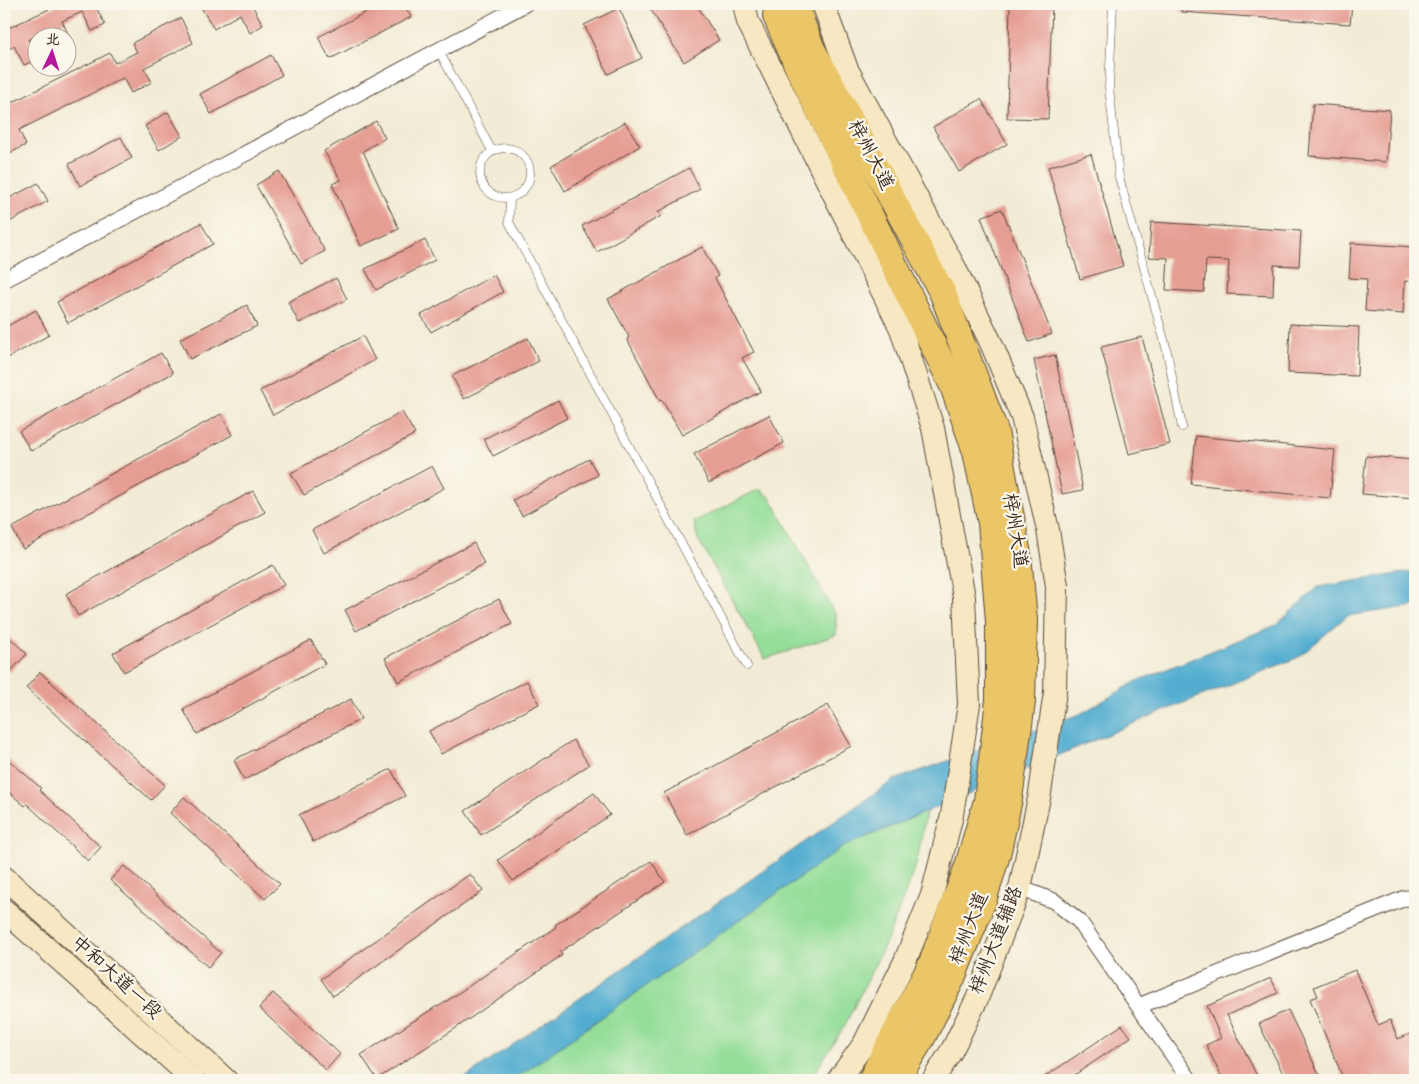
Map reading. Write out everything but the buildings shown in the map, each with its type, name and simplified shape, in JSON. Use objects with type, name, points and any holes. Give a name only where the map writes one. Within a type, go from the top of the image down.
[{"type":"highway","name":"梓州大道","points":[[785,10],[812,49],[943,294],[995,432],[1018,555],[1024,620],[998,800],[996,855],[983,901],[952,978],[922,1038],[896,1080]]},
{"type":"highway","name":"梓州大道","points":[[871,1080],[931,965],[968,866],[998,800]]},
{"type":"main road","points":[[744,4],[748,22],[901,329],[933,428],[964,597],[968,704],[952,815],[932,895],[905,961],[864,1044],[838,1080]]},
{"type":"main road","name":"梓州大道辅路","points":[[823,4],[847,69],[955,268],[991,343],[1022,417],[1048,530],[1057,586],[1055,692],[1040,793],[1020,888],[977,999],[952,1050],[933,1080]]},
{"type":"main road","name":"中和大道一段","points":[[4,877],[226,1080]]},
{"type":"main road","name":"中和大道一段","points":[[4,910],[194,1080]]},
{"type":"street","points":[[4,280],[233,161],[438,49],[525,4]]},
{"type":"street","points":[[1020,888],[1054,901],[1079,921],[1190,1080]]},
{"type":"street","points":[[1139,1006],[1405,898],[1415,899]]},
{"type":"lane","points":[[1114,4],[1109,87],[1119,177],[1166,347],[1182,427]]},
{"type":"lane","points":[[438,49],[492,152]]},
{"type":"lane","points":[[509,148],[524,156],[531,173],[525,189],[510,198],[493,196],[481,183],[481,165],[492,152],[509,148]]},
{"type":"lane","points":[[510,198],[509,222],[747,666]]},
{"type":"green space","points":[[759,489],[770,497],[836,616],[836,635],[765,659],[698,539],[694,522]]},
{"type":"green space","points":[[926,812],[917,862],[888,938],[845,1025],[810,1080],[513,1080],[843,847]]},
{"type":"water","points":[[1415,571],[1415,606],[1347,616],[1299,657],[1156,714],[843,847],[513,1080],[462,1080],[894,780],[1080,714],[1137,681],[1276,625],[1318,587]]}]
